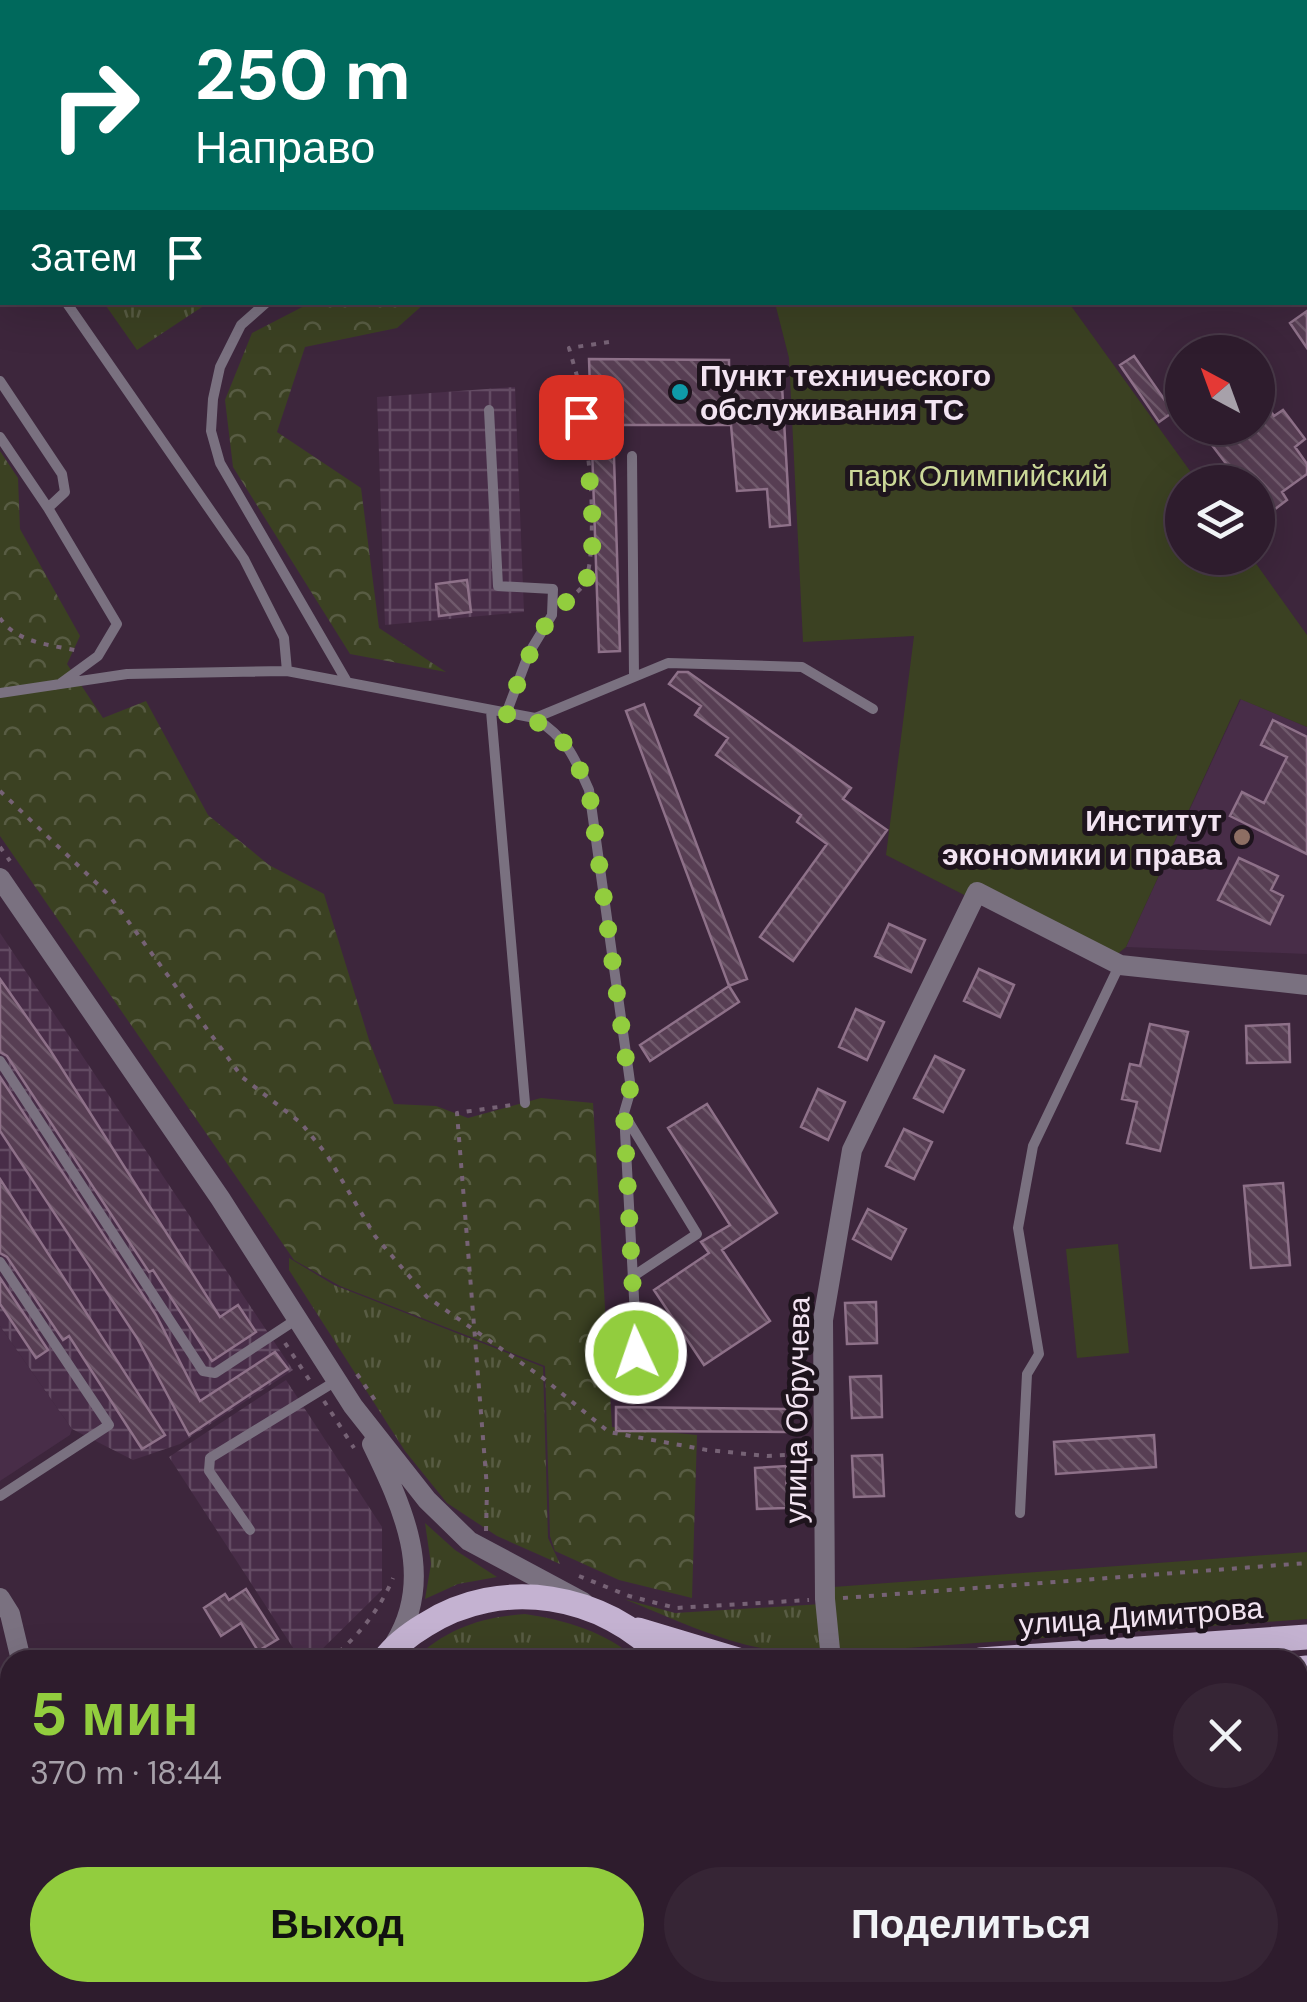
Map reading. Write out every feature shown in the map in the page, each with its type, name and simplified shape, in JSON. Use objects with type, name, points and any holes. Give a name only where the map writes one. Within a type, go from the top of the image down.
[{"type":"main road","points":[[393,1650],[408,1636],[452,1610],[489,1599],[547,1597],[602,1614],[626,1627],[654,1650]]},
{"type":"main road","points":[[626,1627],[704,1650]]},
{"type":"main road","name":"улица Димитрова","points":[[1116,1650],[1307,1636]]},
{"type":"street","points":[[0,878],[220,1198],[354,1406],[427,1500],[469,1541],[490,1555],[556,1586],[602,1614]]},
{"type":"street","name":"улица Обручева","points":[[830,1650],[825,1599],[824,1320],[852,1150],[977,892],[1120,965]]},
{"type":"street","points":[[1120,965],[1307,985]]},
{"type":"street","points":[[354,1406],[400,1502],[412,1544],[410,1611],[390,1650]]},
{"type":"street","points":[[0,1598],[10,1614],[19,1650]]},
{"type":"lane","points":[[68,305],[244,559],[284,638],[287,671]]},
{"type":"lane","points":[[263,305],[241,324],[220,367],[211,431],[220,463],[346,680]]},
{"type":"lane","points":[[0,381],[62,474],[65,492],[48,508]]},
{"type":"lane","points":[[489,410],[498,586],[554,589],[552,614],[530,653],[506,714]]},
{"type":"lane","points":[[0,438],[48,508],[117,624],[98,656],[60,684]]},
{"type":"lane","points":[[632,456],[634,677]]},
{"type":"lane","points":[[535,718],[668,663],[802,667],[873,709]]},
{"type":"lane","points":[[0,693],[127,674],[287,671],[535,718],[559,734],[573,753],[589,790],[630,1089],[624,1113],[636,1353]]},
{"type":"lane","points":[[491,712],[524,1103]]},
{"type":"lane","points":[[1020,1512],[1027,1374],[1039,1354],[1018,1228],[1033,1146],[1120,965]]},
{"type":"lane","points":[[0,1061],[204,1371],[216,1373],[297,1320]]},
{"type":"lane","points":[[624,1113],[697,1234],[632,1277]]},
{"type":"lane","points":[[0,1262],[109,1425],[0,1496]]},
{"type":"lane","points":[[250,1530],[210,1471],[210,1458],[337,1380]]},
{"type":"path","points":[[552,614],[584,585],[591,561],[589,462],[576,402],[582,390],[569,348],[610,342]]},
{"type":"path","points":[[0,618],[6,628],[27,639],[98,656]]},
{"type":"path","points":[[0,791],[109,895],[242,1077],[301,1124],[327,1155],[375,1236],[427,1297],[475,1328],[609,1432],[752,1455],[824,1453]]},
{"type":"path","points":[[498,1540],[486,1531],[487,1488],[457,1112],[524,1103]]},
{"type":"path","points":[[277,1332],[360,1458]]},
{"type":"path","points":[[578,1576],[629,1596],[676,1608],[1307,1563]]},
{"type":"path","points":[[339,1650],[360,1630],[394,1575]]},
{"type":"shaded area","points":[[515,387],[524,612],[385,625],[377,397]]},
{"type":"shaded area","name":"Институт экономики и права","points":[[1241,699],[1307,727],[1307,954],[1126,947]]},
{"type":"shaded area","points":[[0,933],[293,1370],[180,1444],[133,1460],[72,1429],[0,1326]]},
{"type":"shaded area","points":[[0,1326],[72,1429],[70,1435],[0,1481]]},
{"type":"shaded area","points":[[286,1380],[382,1527],[382,1590],[321,1650],[294,1650],[169,1457]]},
{"type":"green space","points":[[105,305],[205,305],[137,350]]},
{"type":"green space","points":[[306,305],[423,305],[397,328],[305,347],[277,432],[361,488],[379,628],[446,672],[350,654],[233,467],[225,400],[252,333]]},
{"type":"green space","name":"парк Олимпийский","points":[[776,305],[1070,305],[1165,436],[1165,445],[1171,445],[1186,465],[1165,465],[1165,575],[1264,575],[1307,635],[1307,727],[1240,699],[1126,947],[1103,966],[886,855],[914,636],[803,642],[789,358]]},
{"type":"green space","points":[[0,451],[18,478],[20,529],[80,636],[67,664],[103,718],[146,701],[208,815],[269,865],[324,894],[370,1043],[394,1104],[436,1106],[468,1118],[541,1098],[593,1103],[612,1427],[697,1435],[692,1598],[619,1580],[555,1551],[550,1536],[545,1366],[340,1286],[294,1260],[0,836]]},
{"type":"green space","points":[[1118,1244],[1129,1353],[1077,1358],[1066,1249]]},
{"type":"green space","points":[[289,1258],[334,1285],[543,1367],[548,1538],[560,1564],[497,1536],[447,1503],[405,1451],[289,1270]]},
{"type":"green space","points":[[425,1523],[455,1550],[497,1577],[458,1584],[425,1599],[431,1564]]},
{"type":"green space","points":[[1307,1552],[1307,1619],[837,1650],[833,1587]]},
{"type":"green space","points":[[624,1599],[675,1613],[822,1604],[825,1650],[772,1650],[697,1629]]},
{"type":"green space","points":[[525,1614],[555,1620],[585,1629],[625,1650],[426,1650],[464,1626]]},
{"type":"building","points":[[1307,311],[1307,348],[1290,323]]},
{"type":"building","points":[[1134,356],[1165,401],[1165,418],[1159,422],[1120,365]]},
{"type":"building","points":[[589,359],[729,360],[729,368],[781,368],[790,525],[770,527],[767,489],[737,491],[731,425],[613,425],[620,651],[599,652]]},
{"type":"building","points":[[1283,410],[1305,439],[1295,447],[1307,464],[1307,474],[1282,492],[1287,500],[1275,509],[1275,465],[1227,465],[1212,445],[1275,445],[1275,415]]},
{"type":"building","points":[[467,580],[471,612],[439,616],[436,584]]},
{"type":"building","points":[[678,672],[688,672],[851,788],[843,799],[887,830],[793,961],[760,937],[827,844],[797,822],[801,815],[716,755],[728,738],[695,715],[701,706],[669,684]]},
{"type":"building","points":[[644,704],[747,979],[729,986],[626,711]]},
{"type":"building","points":[[1273,720],[1307,737],[1307,854],[1230,816],[1242,792],[1264,803],[1287,757],[1261,745]]},
{"type":"building","points":[[1239,858],[1278,876],[1271,890],[1283,896],[1270,924],[1218,900]]},
{"type":"building","points":[[889,924],[925,940],[911,972],[875,956]]},
{"type":"building","points":[[979,969],[1014,985],[1000,1017],[964,1001]]},
{"type":"building","points":[[0,979],[50,1050],[220,1317],[238,1305],[256,1332],[212,1361],[7,1056],[0,1052]]},
{"type":"building","points":[[729,986],[739,1002],[650,1061],[640,1045]]},
{"type":"building","points":[[856,1009],[884,1022],[867,1060],[839,1047]]},
{"type":"building","points":[[1150,1024],[1188,1032],[1160,1151],[1127,1143],[1137,1102],[1122,1099],[1130,1064],[1140,1066]]},
{"type":"building","points":[[1289,1024],[1290,1062],[1247,1063],[1246,1026]]},
{"type":"building","points":[[935,1056],[964,1070],[943,1112],[914,1098]]},
{"type":"building","points":[[0,1077],[156,1315],[200,1401],[275,1352],[288,1369],[189,1435],[137,1338],[0,1131]]},
{"type":"building","points":[[818,1089],[845,1102],[828,1140],[801,1127]]},
{"type":"building","points":[[707,1104],[777,1213],[722,1250],[770,1321],[704,1365],[654,1290],[709,1253],[701,1242],[730,1225],[668,1128]]},
{"type":"building","points":[[904,1129],[932,1142],[914,1179],[886,1166]]},
{"type":"building","points":[[0,1179],[165,1435],[142,1449],[69,1336],[63,1340],[7,1257],[0,1253]]},
{"type":"building","points":[[1283,1183],[1290,1265],[1251,1268],[1244,1186]]},
{"type":"building","points":[[868,1209],[906,1229],[891,1259],[853,1239]]},
{"type":"building","points":[[0,1278],[48,1350],[36,1358],[0,1304]]},
{"type":"building","points":[[876,1302],[877,1343],[847,1344],[845,1303]]},
{"type":"building","points":[[881,1376],[882,1417],[852,1418],[850,1377]]},
{"type":"building","points":[[616,1407],[787,1409],[787,1432],[616,1431]]},
{"type":"building","points":[[1154,1435],[1156,1467],[1056,1474],[1054,1442]]},
{"type":"building","points":[[882,1455],[884,1496],[854,1497],[852,1456]]},
{"type":"building","points":[[786,1466],[787,1508],[757,1509],[755,1468]]},
{"type":"building","points":[[246,1589],[278,1639],[257,1650],[241,1623],[221,1636],[204,1608],[225,1594],[229,1600]]},
{"type":"place","name":"Пункт технического обслуживания ТС","points":[[680,392]]},
{"type":"place","name":"Институт экономики и права","points":[[1242,837]]},
{"type":"route","points":[[581,417],[589,462],[591,561],[584,585],[552,614],[530,653],[506,714],[535,718],[559,734],[573,753],[589,790],[630,1089],[624,1113],[636,1353]]}]
